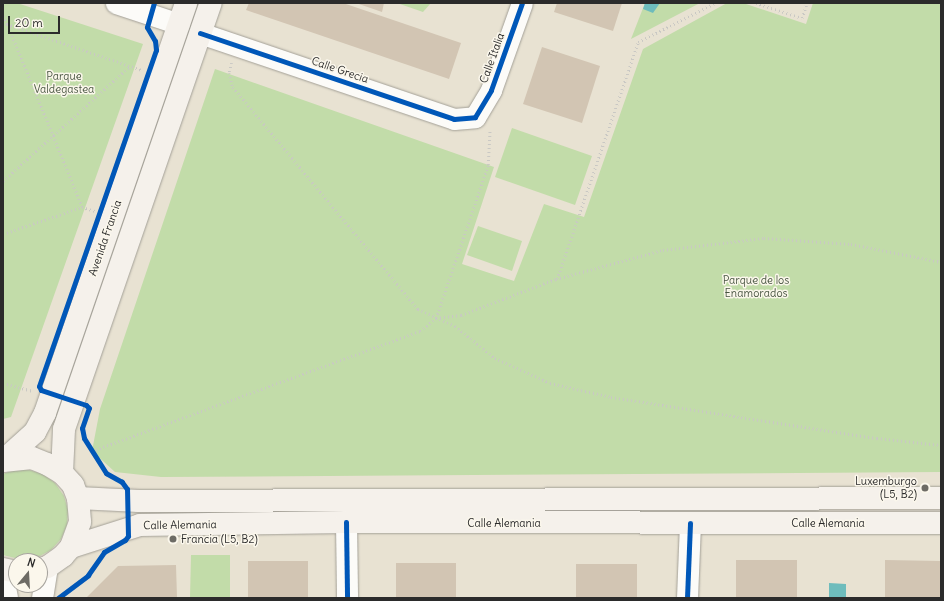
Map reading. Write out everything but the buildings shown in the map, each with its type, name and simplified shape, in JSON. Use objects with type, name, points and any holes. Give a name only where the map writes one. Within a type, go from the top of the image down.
[{"type":"main road","name":"Avenida Francia","points":[[3,461],[35,432],[45,413],[186,3]]},
{"type":"main road","name":"Avenida Francia","points":[[62,473],[64,429],[211,3]]},
{"type":"main road","points":[[3,461],[32,458],[62,473],[73,484],[78,498],[80,522],[71,547],[63,556],[48,565]]},
{"type":"main road","points":[[78,498],[139,501],[941,498]]},
{"type":"main road","name":"Calle Alemania","points":[[71,547],[140,526],[346,522],[941,523]]},
{"type":"street","points":[[116,3],[179,24]]},
{"type":"street","name":"Calle Italia","points":[[482,122],[491,90],[522,3]]},
{"type":"street","name":"Calle Grecia","points":[[200,33],[454,119],[482,122]]},
{"type":"street","points":[[346,522],[348,598]]},
{"type":"street","points":[[687,598],[690,523]]},
{"type":"street","points":[[3,577],[6,598]]},
{"type":"path","points":[[556,280],[638,42],[715,3]]},
{"type":"path","points":[[756,3],[802,18],[807,3]]},
{"type":"path","points":[[3,16],[54,135],[82,207],[3,234]]},
{"type":"path","points":[[7,24],[148,72]]},
{"type":"path","points":[[238,46],[229,74],[233,87],[418,309],[455,326],[495,358],[550,383],[618,398],[877,438],[941,445]]},
{"type":"path","points":[[3,181],[130,66]]},
{"type":"path","points":[[88,445],[93,453],[420,331],[436,318],[488,164],[482,122]]},
{"type":"path","points":[[97,220],[102,205]]},
{"type":"path","points":[[436,318],[461,315],[556,280],[663,250],[764,238],[851,244],[941,262]]},
{"type":"path","points":[[3,383],[21,389],[52,394]]},
{"type":"green space","name":"Parque Valdegastea","points":[[3,3],[17,3],[143,44],[11,417],[3,419]]},
{"type":"green space","points":[[397,3],[431,3],[423,12]]},
{"type":"green space","points":[[645,3],[700,3],[631,39]]},
{"type":"green space","name":"Parque de los Enamorados","points":[[727,3],[743,3],[806,24],[813,3],[941,3],[941,472],[161,477],[115,472],[92,451],[100,409],[215,69],[494,167],[462,264],[514,281],[544,204],[584,217],[643,49]]},
{"type":"green space","points":[[512,128],[592,156],[575,205],[495,177]]},
{"type":"green space","points":[[478,226],[522,241],[512,271],[467,255]]},
{"type":"green space","points":[[14,470],[29,470],[43,474],[55,483],[64,496],[68,510],[67,525],[61,539],[51,550],[45,553],[8,553],[8,556],[3,555],[3,474]]},
{"type":"green space","points":[[191,555],[230,555],[230,598],[190,598]]},
{"type":"water","points":[[645,3],[660,3],[653,13],[643,9]]},
{"type":"water","points":[[829,583],[846,584],[846,598],[829,598]]},
{"type":"cycle path","points":[[58,598],[88,575],[104,552],[125,540],[128,536],[127,489],[122,482],[106,473],[84,438],[82,428],[89,408],[86,405],[41,390],[39,386],[156,50],[155,41],[147,27],[154,3]]},
{"type":"cycle path","points":[[200,33],[454,119],[475,117],[491,90],[522,3]]},
{"type":"cycle path","points":[[346,522],[347,598]]},
{"type":"cycle path","points":[[687,598],[690,523]]},
{"type":"place","name":"Luxemburgo (L5, B2)","points":[[925,488]]},
{"type":"place","name":"Francia (L5, B2)","points":[[173,539]]}]
